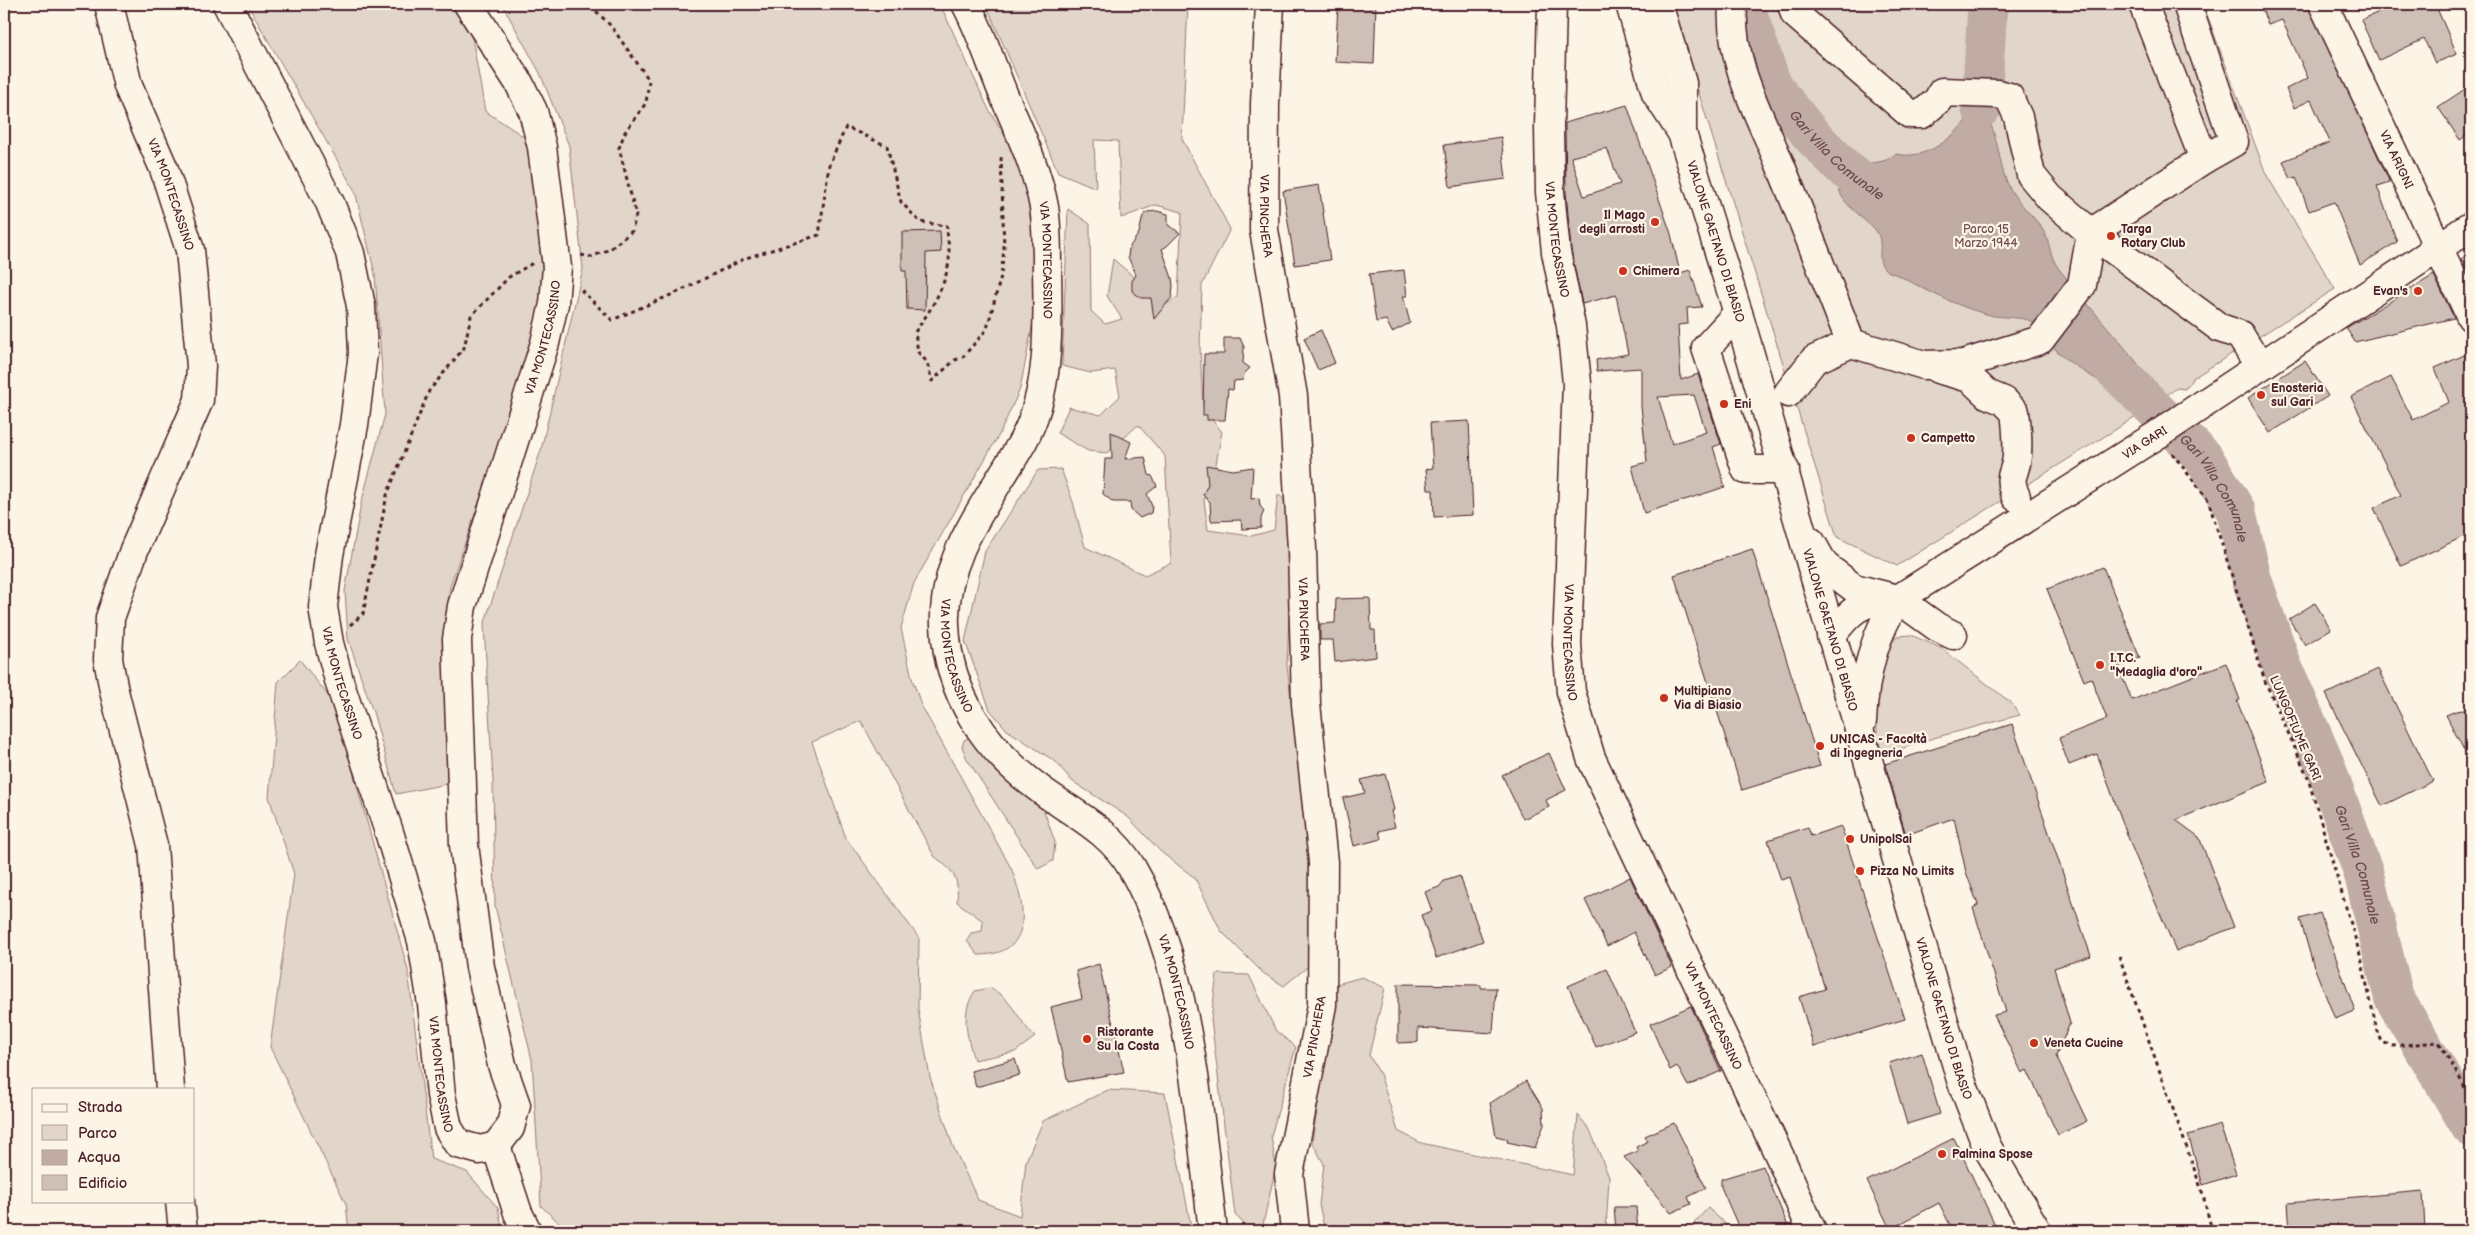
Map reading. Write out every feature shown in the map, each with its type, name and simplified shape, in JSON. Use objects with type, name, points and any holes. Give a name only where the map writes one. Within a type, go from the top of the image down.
[{"type":"street","name":"VIA MONTECASSINO","points":[[109,4],[128,86],[164,169],[190,250],[202,366],[199,400],[134,550],[110,618],[108,660],[153,845],[170,1088]]},
{"type":"street","name":"VIA MONTECASSINO","points":[[227,4],[330,203],[350,253],[361,306],[363,352],[355,416],[329,555],[322,607],[329,643],[422,941],[432,1004],[441,1095],[448,1128],[458,1144],[480,1150],[496,1146],[510,1128],[516,1105],[502,1065],[480,967],[464,846],[457,639],[462,606],[545,343],[554,304],[556,259],[542,147],[533,111],[519,83],[468,4]]},
{"type":"street","name":"VIA MONTECASSINO","points":[[966,4],[1036,173],[1044,209],[1048,325],[1042,384],[1025,438],[968,528],[950,580],[945,625],[952,668],[967,710],[1000,756],[1041,790],[1081,815],[1111,841],[1130,865],[1143,889],[1174,975],[1188,1045],[1213,1231]]},
{"type":"street","name":"VIA PINCHERA","points":[[1270,4],[1264,230],[1293,396],[1302,549],[1306,704],[1323,862],[1322,1006],[1289,1174],[1295,1231]]},
{"type":"street","name":"VIA MONTECASSINO","points":[[1552,4],[1548,127],[1550,192],[1556,252],[1571,326],[1577,383],[1567,635],[1571,692],[1591,758],[1780,1157],[1812,1231]]},
{"type":"street","name":"VIALONE GAETANO DI BIASIO","points":[[1630,4],[1656,93],[1682,133],[1738,313],[1961,1080],[1987,1146],[2037,1231]]},
{"type":"street","name":"VIALONE GAETANO DI BIASIO","points":[[1658,4],[1682,83],[1682,133]]},
{"type":"street","points":[[1732,4],[1731,25],[1740,67],[1755,111],[1778,161],[1851,343]]},
{"type":"street","points":[[1792,4],[1795,14],[1910,114],[1922,114],[1938,100],[1942,92],[1959,91],[1998,94],[2009,97],[2018,116],[2031,175],[2050,198],[2091,233],[2220,328],[2240,335],[2251,353],[2265,363]]},
{"type":"street","points":[[2143,4],[2204,159]]},
{"type":"street","points":[[1924,365],[1963,364],[2040,340],[2082,285],[2091,233],[2204,159],[2234,142],[2187,4]]},
{"type":"street","name":"VIA ARIGNI","points":[[2323,4],[2471,317]]},
{"type":"street","name":"VIA GARI","points":[[1831,636],[1848,614],[1860,606],[1877,600],[1893,605],[2160,433],[2471,226]]},
{"type":"street","points":[[1738,313],[1706,348],[1746,470],[1785,470]]},
{"type":"street","points":[[1788,393],[1814,360],[1851,343],[1970,378],[1986,394],[2004,401],[2015,412],[2017,459],[2012,471],[2010,485],[2016,497]]},
{"type":"street","points":[[1800,524],[1824,565],[1854,588],[1953,635]]},
{"type":"street","points":[[1861,740],[1866,674],[1893,605]]},
{"type":"street","points":[[496,1146],[518,1213],[527,1231]]},
{"type":"street","points":[[180,1202],[183,1231]]},
{"type":"path","points":[[329,643],[363,614],[387,495],[429,391],[464,348],[470,316],[509,277],[556,259],[592,257],[610,250],[632,231],[636,215],[619,148],[625,132],[646,103],[649,80],[611,26],[589,4]]},
{"type":"path","points":[[556,259],[612,320],[678,292],[746,258],[820,235],[829,165],[846,127],[887,146],[901,202],[920,222],[947,226],[949,260],[943,286],[928,315],[915,332],[918,352],[927,362],[932,381],[955,360],[962,358],[986,329],[1001,276],[1004,250],[1001,149],[1020,136]]},
{"type":"path","name":"LUNGOFIUME GARI","points":[[2160,433],[2208,500],[2265,681],[2307,775],[2361,958],[2376,1026],[2382,1042],[2392,1046],[2439,1042],[2471,1098]]},
{"type":"path","points":[[2119,956],[2202,1192],[2212,1231]]},
{"type":"green space","points":[[247,4],[454,4],[472,37],[485,111],[529,140],[543,254],[539,312],[516,396],[450,586],[444,644],[447,784],[396,794],[373,712],[348,639],[345,591],[361,504],[385,414],[375,274],[355,191]]},
{"type":"green space","points":[[502,4],[940,4],[988,108],[1032,180],[1033,323],[1020,389],[1000,433],[914,583],[901,628],[912,678],[921,705],[1011,868],[1022,912],[1021,926],[1017,937],[1009,947],[996,953],[978,955],[967,941],[971,933],[982,931],[983,921],[957,902],[957,886],[954,875],[934,856],[861,721],[812,742],[846,838],[919,938],[918,1009],[930,1077],[953,1146],[978,1200],[1020,1216],[1026,1161],[1043,1121],[1108,1090],[1165,1093],[1192,1231],[568,1231],[541,1206],[532,1060],[495,906],[493,780],[484,625],[541,450],[583,268],[569,146],[540,73]]},
{"type":"green space","points":[[986,4],[1188,4],[1182,139],[1230,229],[1202,285],[1200,347],[1203,407],[1222,432],[1216,464],[1204,500],[1208,530],[1251,536],[1274,530],[1278,494],[1293,508],[1287,666],[1309,847],[1311,964],[1284,986],[1263,973],[1221,931],[1195,878],[1161,852],[1128,817],[1072,781],[1056,762],[1007,730],[990,710],[965,641],[985,551],[1038,470],[1061,469],[1073,502],[1085,547],[1145,575],[1171,563],[1165,456],[1138,425],[1107,453],[1088,451],[1057,433],[1069,407],[1101,415],[1120,396],[1115,370],[1091,373],[1062,366],[1068,209],[1090,224],[1091,311],[1105,324],[1122,319],[1107,296],[1113,259],[1134,277],[1158,309],[1178,297],[1182,212],[1156,205],[1121,218],[1118,141],[1094,140],[1096,188],[1058,172]]},
{"type":"green space","name":"Parco 15 Marzo 1944","points":[[1671,4],[2203,4],[2266,174],[2335,289],[2193,378],[2185,389],[2177,388],[2118,428],[1897,566],[1837,537]]},
{"type":"green space","points":[[1911,635],[1941,648],[2010,702],[2020,715],[1926,740],[1882,756],[1875,709],[1878,678],[1888,649],[1897,636]]},
{"type":"green space","points":[[300,660],[334,703],[408,970],[431,1159],[467,1172],[498,1208],[503,1231],[349,1231],[346,1204],[270,1047],[294,874],[269,797],[278,682]]},
{"type":"green space","points":[[969,738],[975,740],[1044,811],[1055,842],[1053,861],[1038,869],[967,759],[962,747],[964,740]]},
{"type":"green space","points":[[1217,974],[1249,975],[1276,1031],[1296,1047],[1271,1136],[1276,1166],[1262,1229],[1250,1230],[1235,1215],[1211,1019]]},
{"type":"green space","points":[[1362,977],[1385,988],[1369,1055],[1380,1074],[1398,1131],[1421,1143],[1573,1175],[1578,1115],[1590,1130],[1609,1177],[1606,1231],[1325,1231],[1319,1205],[1324,1164],[1312,1142],[1337,984]]},
{"type":"green space","points":[[989,988],[997,992],[1009,1003],[1035,1037],[1015,1052],[974,1060],[967,1033],[966,1016],[970,999],[975,991]]},
{"type":"green space","points":[[1708,1208],[1733,1231],[1695,1231],[1694,1223]]},
{"type":"water","points":[[1975,108],[1981,108],[1988,119],[1993,130],[2008,185],[2043,230],[2056,265],[2155,386],[2157,396],[2152,406],[2145,409],[2129,403],[2122,395],[2072,364],[2028,320],[1994,316],[1969,309],[1889,272],[1882,266],[1877,232],[1849,205],[1840,193],[1840,179],[1843,173],[1853,166],[1885,160],[1896,154],[1916,154],[1934,148],[1950,137]]},
{"type":"building","points":[[1338,4],[1376,4],[1374,64],[1335,62]]},
{"type":"building","points":[[2260,4],[2308,4],[2388,178],[2389,182],[2377,186],[2397,242],[2360,265],[2334,202],[2309,211],[2296,177],[2291,179],[2283,161],[2330,142],[2311,100],[2294,108],[2286,89],[2308,78],[2282,20],[2268,25]]},
{"type":"building","points":[[2397,4],[2435,4],[2457,54],[2435,63],[2424,39],[2379,60],[2361,20]]},
{"type":"building","points":[[2471,85],[2471,132],[2460,140],[2438,107]]},
{"type":"building","points":[[1627,105],[1671,234],[1680,273],[1690,270],[1702,307],[1687,308],[1688,324],[1678,325],[1681,380],[1698,374],[1721,444],[1713,447],[1725,487],[1644,513],[1632,466],[1647,462],[1641,406],[1641,368],[1597,371],[1596,360],[1628,354],[1616,295],[1582,304],[1571,250],[1566,191],[1565,123]],"holes":[[[1607,148],[1620,184],[1584,196],[1571,157]],[[1694,395],[1706,432],[1672,444],[1658,397]]]},
{"type":"building","points":[[1501,137],[1506,179],[1450,187],[1444,145]]},
{"type":"building","points":[[1319,185],[1330,260],[1295,265],[1283,191]]},
{"type":"building","points":[[1157,211],[1168,214],[1168,225],[1180,233],[1162,249],[1172,278],[1172,297],[1154,319],[1151,298],[1141,298],[1132,291],[1132,281],[1136,275],[1128,257],[1129,248],[1139,233],[1143,216],[1147,212]]},
{"type":"building","points":[[940,231],[941,252],[926,253],[925,310],[907,309],[906,271],[902,271],[902,232]]},
{"type":"building","points":[[2471,252],[2471,281],[2461,259]]},
{"type":"building","points":[[1404,270],[1407,296],[1403,296],[1410,323],[1392,332],[1386,320],[1376,322],[1369,274]]},
{"type":"building","points":[[2434,275],[2454,318],[2355,342],[2346,328]]},
{"type":"building","points":[[1321,330],[1335,363],[1318,370],[1304,338]]},
{"type":"building","points":[[1224,338],[1240,338],[1244,347],[1243,363],[1250,368],[1244,374],[1243,380],[1234,381],[1233,390],[1228,389],[1225,420],[1207,420],[1207,415],[1203,415],[1204,354],[1224,354]]},
{"type":"building","points":[[2471,352],[2471,533],[2401,566],[2374,508],[2401,495],[2351,397],[2391,377],[2413,420],[2449,402],[2435,368]]},
{"type":"building","points":[[2305,361],[2328,396],[2270,433],[2248,398]]},
{"type":"building","points":[[1469,421],[1473,515],[1434,517],[1433,490],[1428,490],[1426,469],[1433,468],[1430,423]]},
{"type":"building","points":[[1111,432],[1131,442],[1125,459],[1145,457],[1149,475],[1152,476],[1157,486],[1147,494],[1152,506],[1151,513],[1140,518],[1131,510],[1130,502],[1113,502],[1103,494],[1105,459],[1112,459]]},
{"type":"building","points":[[1206,465],[1233,470],[1253,467],[1251,499],[1259,498],[1260,506],[1264,511],[1261,518],[1261,528],[1242,529],[1241,520],[1211,521],[1210,502],[1203,495],[1208,484]]},
{"type":"building","points":[[1752,549],[1820,766],[1742,790],[1674,575]]},
{"type":"building","points":[[2103,567],[2140,658],[2118,667],[2132,700],[2226,663],[2240,700],[2237,701],[2269,782],[2176,820],[2199,837],[2234,927],[2176,951],[2133,850],[2097,754],[2069,765],[2059,738],[2107,719],[2091,678],[2084,681],[2047,589]]},
{"type":"building","points":[[1370,598],[1371,630],[1375,630],[1376,657],[1335,662],[1333,640],[1320,640],[1320,624],[1335,623],[1336,599]]},
{"type":"building","points":[[2315,603],[2331,629],[2305,645],[2289,619]]},
{"type":"building","points":[[2378,669],[2433,781],[2382,806],[2326,694]]},
{"type":"building","points":[[2471,709],[2471,764],[2446,715],[2456,711]]},
{"type":"building","points":[[2012,724],[2091,956],[2054,968],[2070,1023],[2056,1056],[2087,1121],[2058,1135],[2027,1070],[2022,1073],[1994,1015],[2006,1012],[1973,908],[1978,905],[1966,872],[1954,818],[1906,835],[1885,764]]},
{"type":"building","points":[[1549,753],[1566,790],[1546,800],[1549,807],[1523,819],[1502,775]]},
{"type":"building","points":[[1385,774],[1394,810],[1391,811],[1395,827],[1379,831],[1381,839],[1354,846],[1343,798],[1365,793],[1361,780]]},
{"type":"building","points":[[1841,826],[1905,1019],[1814,1047],[1799,997],[1825,989],[1790,877],[1781,880],[1768,840],[1808,827],[1811,836]]},
{"type":"building","points":[[1460,876],[1483,941],[1436,958],[1421,915],[1432,911],[1425,892],[1439,887],[1444,881]]},
{"type":"building","points":[[1630,877],[1672,967],[1655,975],[1634,932],[1607,946],[1585,900]]},
{"type":"building","points":[[2320,913],[2355,1011],[2335,1019],[2313,964],[2300,919]]},
{"type":"building","name":"Ristorante Su la Costa","points":[[1099,964],[1124,1072],[1068,1082],[1051,1007],[1082,999],[1076,971]]},
{"type":"building","points":[[1607,969],[1635,1032],[1596,1047],[1568,986]]},
{"type":"building","points":[[1398,984],[1481,985],[1481,988],[1496,988],[1493,1033],[1418,1028],[1418,1042],[1398,1043]]},
{"type":"building","points":[[1691,1006],[1721,1071],[1688,1086],[1677,1066],[1670,1070],[1650,1024]]},
{"type":"building","points":[[1922,1053],[1940,1114],[1907,1124],[1889,1063]]},
{"type":"building","points":[[1015,1059],[1020,1075],[976,1087],[971,1071]]},
{"type":"building","points":[[1526,1081],[1543,1108],[1544,1125],[1535,1148],[1507,1142],[1508,1139],[1496,1136],[1490,1103]]},
{"type":"building","points":[[1674,1123],[1706,1188],[1688,1197],[1691,1204],[1671,1213],[1624,1157],[1638,1151],[1636,1147],[1648,1141],[1645,1136]]},
{"type":"building","points":[[2220,1125],[2236,1174],[2203,1185],[2188,1135]]},
{"type":"building","points":[[1954,1138],[1998,1231],[1953,1231],[1939,1203],[1890,1229],[1867,1181]]},
{"type":"building","points":[[1763,1166],[1790,1231],[1748,1231],[1746,1225],[1739,1228],[1721,1187],[1721,1179]]},
{"type":"building","points":[[2423,1191],[2425,1231],[2290,1231],[2288,1203]]},
{"type":"building","points":[[1614,1207],[1636,1207],[1638,1231],[1616,1231]]},
{"type":"waterway","name":"Gari Villa Comunale","points":[[1744,4],[1772,86],[1812,136],[1846,170],[1890,202]]},
{"type":"waterway","points":[[1981,108],[1987,15],[1990,4]]},
{"type":"waterway","name":"Gari Villa Comunale","points":[[2112,367],[2203,457],[2236,511],[2252,580],[2282,666],[2325,765],[2364,875],[2394,998],[2471,1127]]},
{"type":"place","name":"Il Mago degli arrosti","points":[[1655,222]]},
{"type":"place","name":"Targa Rotary Club","points":[[2111,236]]},
{"type":"place","name":"Chimera","points":[[1623,271]]},
{"type":"place","name":"Evan's","points":[[2418,291]]},
{"type":"place","name":"Enosteria sul Gari","points":[[2261,395]]},
{"type":"place","name":"Eni","points":[[1724,404]]},
{"type":"place","name":"Campetto","points":[[1911,438]]},
{"type":"place","name":"I.T.C. \"Medaglia d'oro\"","points":[[2100,665]]},
{"type":"place","name":"Multipiano Via di Biasio","points":[[1664,698]]},
{"type":"place","name":"UNICAS - Facoltà di Ingegneria","points":[[1820,746]]},
{"type":"place","name":"UnipolSai","points":[[1850,839]]},
{"type":"place","name":"Pizza No Limits","points":[[1860,871]]},
{"type":"place","name":"Ristorante Su la Costa","points":[[1087,1039]]},
{"type":"place","name":"Veneta Cucine","points":[[2034,1043]]},
{"type":"place","name":"Palmina Spose","points":[[1942,1154]]}]
